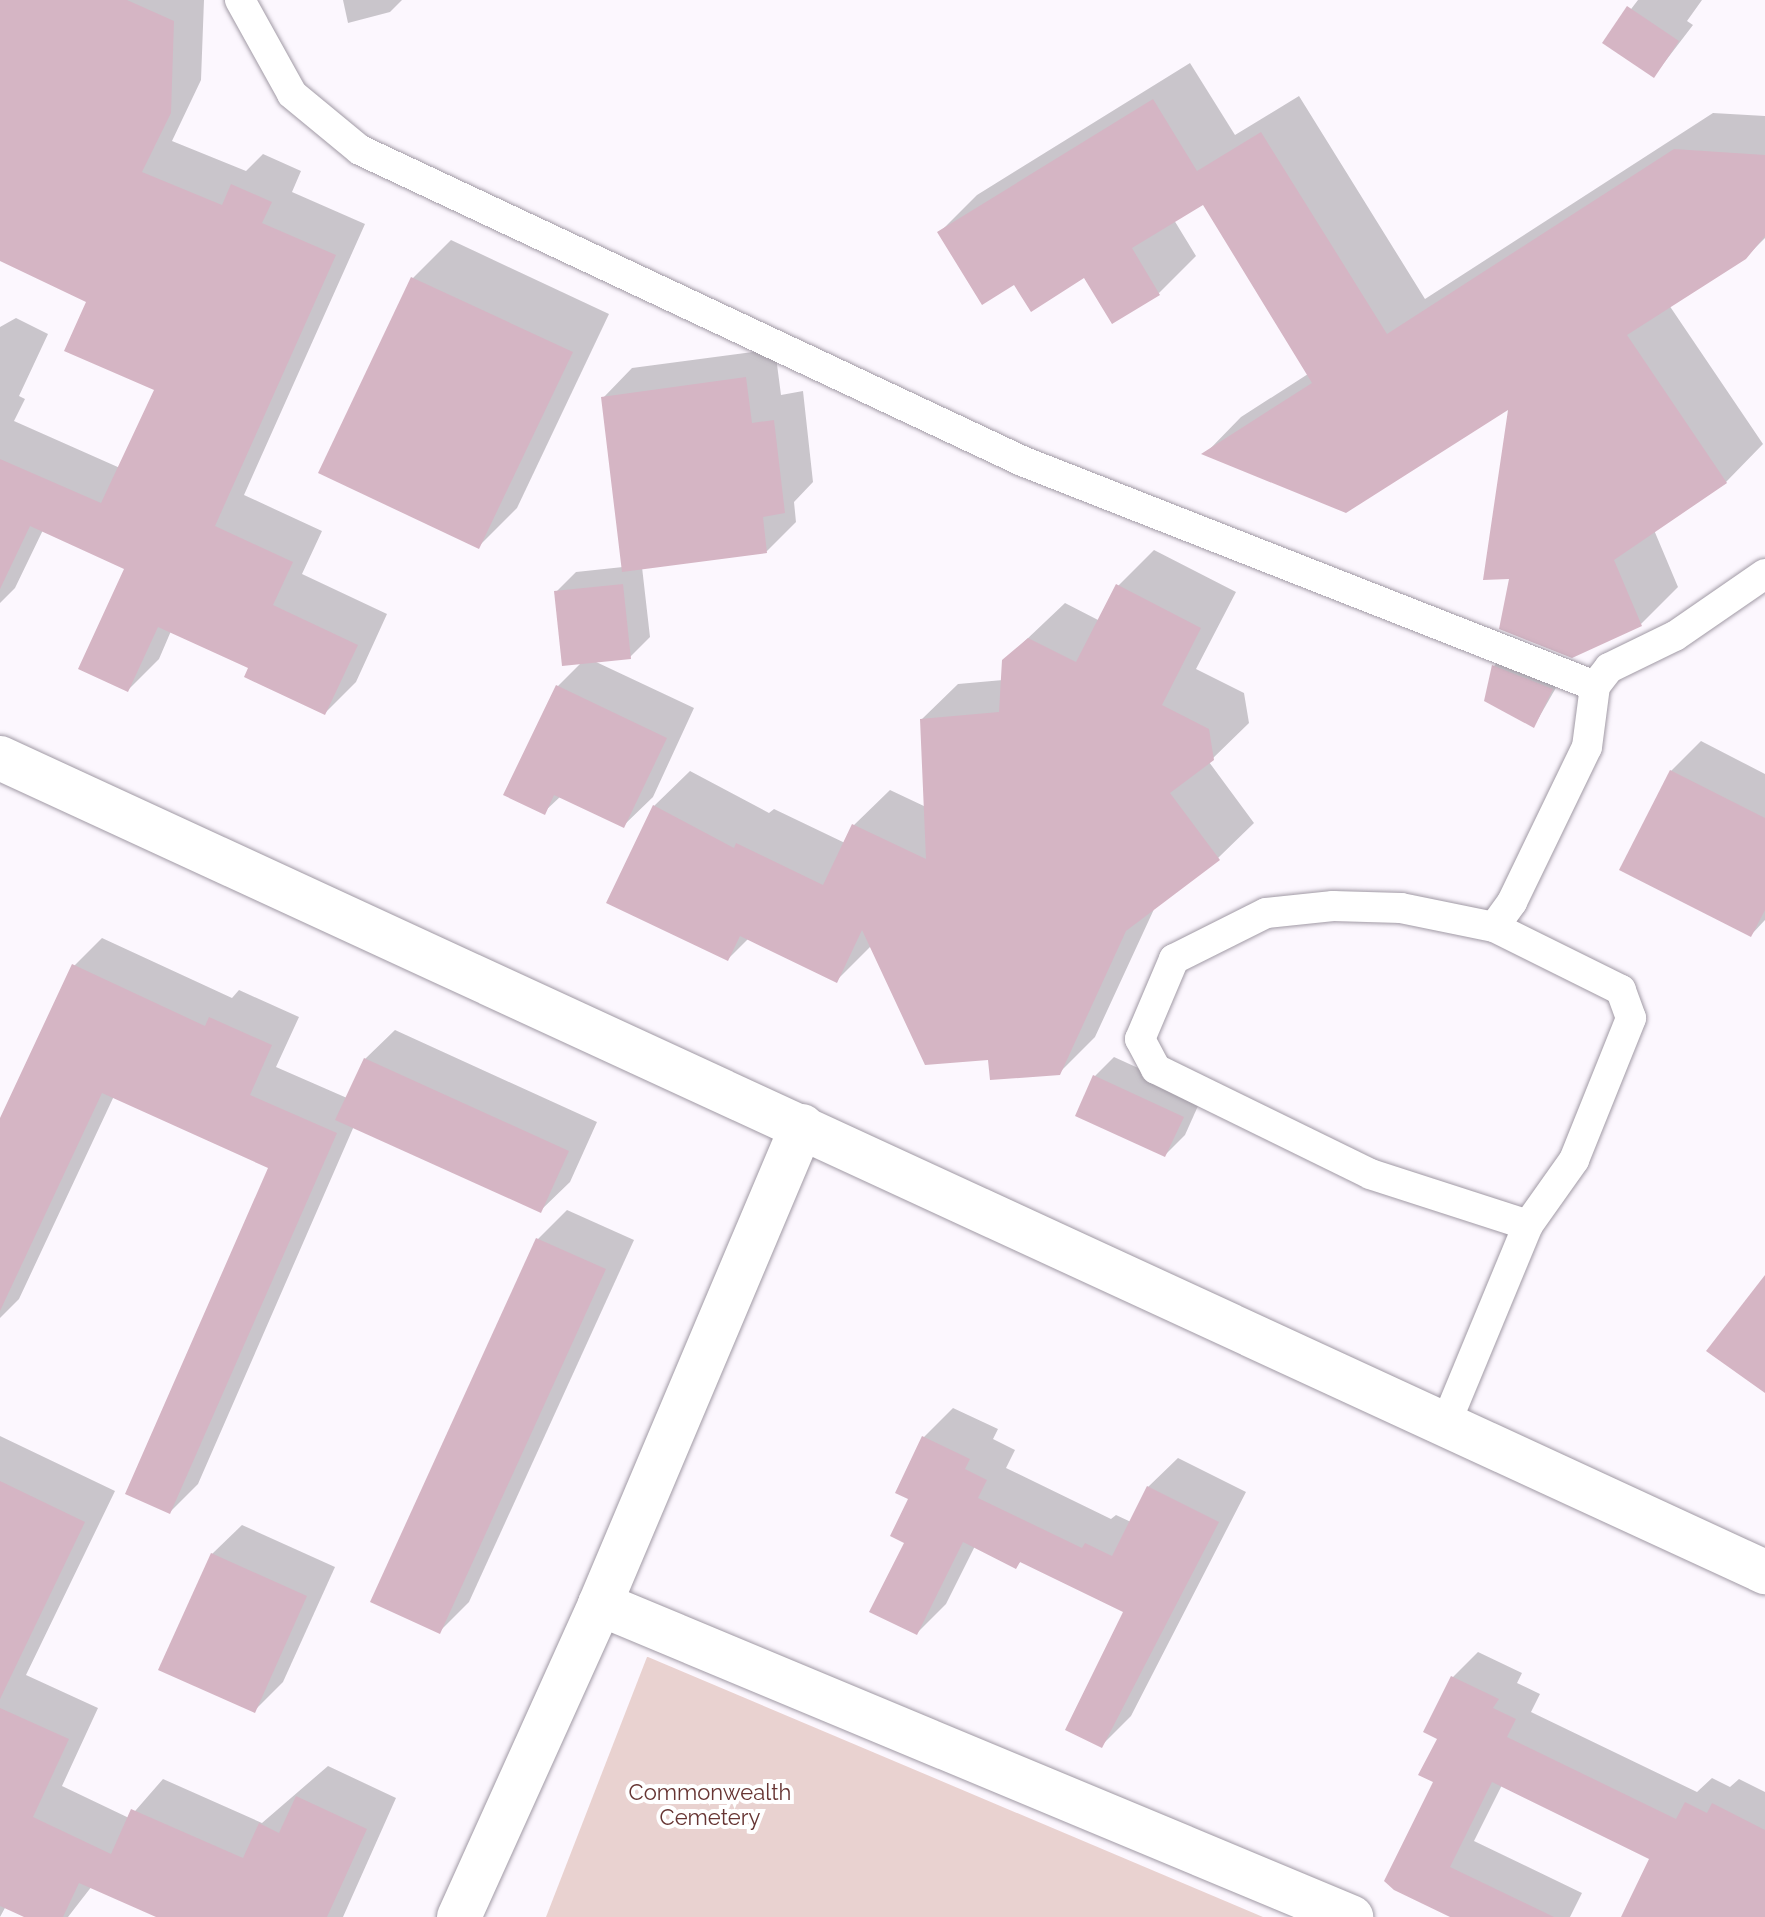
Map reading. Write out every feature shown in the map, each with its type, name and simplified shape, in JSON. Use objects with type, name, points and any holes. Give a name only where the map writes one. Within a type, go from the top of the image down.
[{"type":"main road","points":[[0,758],[1765,1572]]},
{"type":"main road","points":[[459,1917],[600,1604],[802,1126]]},
{"type":"main road","points":[[600,1604],[1351,1917]]},
{"type":"lane","points":[[240,0],[292,94],[360,150],[1022,461],[1595,686]]},
{"type":"lane","points":[[1494,927],[1512,902],[1587,747],[1595,686],[1609,668],[1675,636],[1765,574]]},
{"type":"lane","points":[[1446,1423],[1528,1225],[1574,1160],[1631,1018],[1621,990],[1494,927],[1401,908],[1333,906],[1266,913],[1174,959],[1140,1039],[1156,1069],[1370,1174],[1528,1225]]},
{"type":"green space","name":"Commonwealth Cemetery","points":[[648,1657],[1263,1917],[546,1917]]},
{"type":"building","points":[[0,0],[127,0],[174,21],[171,113],[142,172],[222,205],[231,184],[272,202],[262,223],[336,255],[215,526],[293,562],[273,605],[358,645],[325,715],[244,677],[248,668],[158,627],[128,692],[78,669],[124,569],[30,526],[0,589],[0,459],[101,503],[154,390],[64,351],[86,302],[0,261]]},
{"type":"building","points":[[1627,6],[1679,41],[1654,78],[1602,43]]},
{"type":"building","points":[[1153,99],[1197,171],[1261,132],[1387,334],[1674,149],[1765,155],[1765,236],[1746,259],[1627,335],[1727,483],[1614,560],[1642,626],[1572,658],[1499,629],[1509,579],[1483,580],[1508,410],[1346,513],[1201,454],[1312,383],[1203,205],[1132,248],[1160,295],[1112,324],[1084,278],[1031,312],[1014,285],[982,305],[937,232]]},
{"type":"building","points":[[411,277],[573,352],[479,549],[318,473]]},
{"type":"building","points":[[746,377],[752,423],[774,420],[785,513],[763,517],[767,553],[622,572],[601,397]]},
{"type":"building","points":[[623,584],[631,659],[562,666],[554,591]]},
{"type":"building","points":[[1116,584],[1201,628],[1162,705],[1209,729],[1214,760],[1170,793],[1220,860],[1126,931],[1060,1075],[990,1080],[988,1060],[925,1065],[862,930],[837,983],[740,936],[728,961],[606,903],[653,805],[734,848],[736,843],[823,885],[852,824],[926,859],[920,719],[999,712],[1002,660],[1028,638],[1076,662]]},
{"type":"building","points":[[1492,665],[1553,689],[1534,728],[1484,701]]},
{"type":"building","points":[[556,685],[667,738],[624,828],[554,795],[545,815],[503,795]]},
{"type":"building","points":[[1670,770],[1765,818],[1765,910],[1751,937],[1619,870]]},
{"type":"building","points":[[72,964],[205,1026],[209,1017],[272,1045],[250,1095],[337,1133],[170,1514],[125,1494],[268,1168],[102,1093],[0,1311],[0,1118]]},
{"type":"building","points":[[364,1058],[569,1151],[541,1213],[335,1120]]},
{"type":"building","points":[[1093,1075],[1184,1117],[1165,1157],[1075,1116]]},
{"type":"building","points":[[536,1238],[606,1269],[440,1634],[370,1602]]},
{"type":"building","points":[[1765,1275],[1765,1393],[1706,1351]]},
{"type":"building","points":[[922,1436],[970,1459],[965,1469],[987,1480],[978,1498],[1082,1548],[1085,1543],[1112,1556],[1147,1486],[1219,1522],[1102,1748],[1065,1730],[1123,1612],[1020,1562],[1016,1569],[963,1542],[917,1635],[869,1612],[904,1543],[890,1536],[908,1499],[895,1493]]},
{"type":"building","points":[[0,1481],[85,1522],[0,1699]]},
{"type":"building","points":[[211,1553],[307,1596],[255,1713],[158,1670]]},
{"type":"building","points":[[1451,1676],[1499,1699],[1493,1708],[1516,1719],[1507,1737],[1676,1819],[1685,1802],[1707,1813],[1712,1803],[1765,1830],[1765,1917],[1621,1917],[1649,1859],[1492,1782],[1450,1867],[1554,1917],[1450,1917],[1394,1890],[1384,1881],[1433,1782],[1418,1775],[1437,1739],[1423,1732]]},
{"type":"building","points":[[0,1708],[69,1739],[33,1817],[111,1854],[131,1809],[243,1858],[259,1823],[279,1833],[296,1796],[367,1829],[327,1917],[156,1917],[79,1883],[63,1917],[24,1917],[0,1906]]}]
